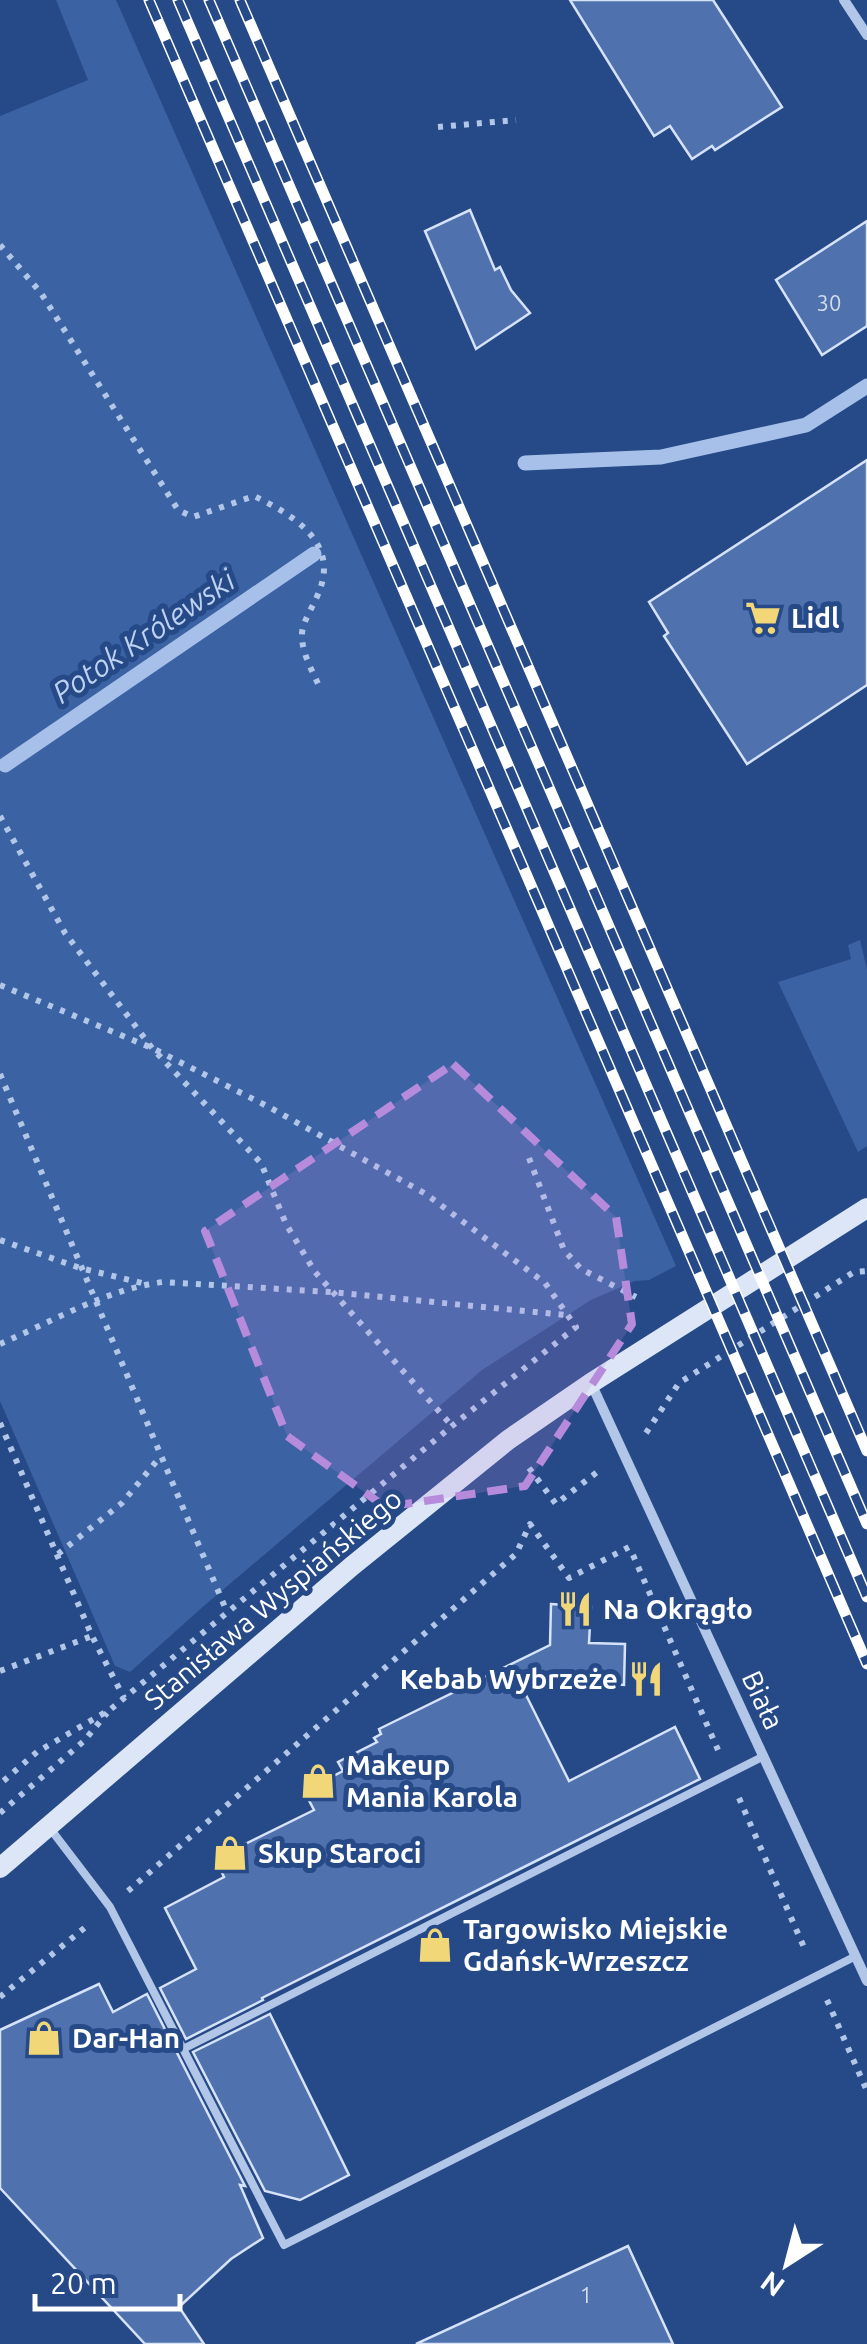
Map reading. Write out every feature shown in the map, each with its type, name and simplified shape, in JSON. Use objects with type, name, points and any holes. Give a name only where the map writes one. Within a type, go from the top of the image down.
[{"type":"main road","name":"Stanisława Wyspiańskiego","points":[[0,1868],[442,1490],[592,1384],[867,1208]]},
{"type":"street","points":[[844,0],[867,36]]},
{"type":"street","name":"Biała","points":[[592,1384],[867,1981]]},
{"type":"lane","points":[[185,2048],[764,1756]]},
{"type":"lane","points":[[48,1826],[110,1906],[284,2245],[856,1956]]},
{"type":"path","points":[[438,127],[516,120]]},
{"type":"path","points":[[0,245],[41,294],[178,510],[193,518],[254,496],[287,512],[315,538],[325,577],[302,631],[306,656],[319,686]]},
{"type":"path","points":[[0,816],[65,933],[152,1048],[261,1164],[286,1224],[331,1292],[452,1426]]},
{"type":"path","points":[[0,985],[152,1048],[268,1106],[426,1194],[545,1283],[576,1327],[112,1708],[84,1740],[0,1812]]},
{"type":"path","points":[[0,1074],[227,1612]]},
{"type":"path","points":[[528,1158],[564,1250],[581,1269],[636,1298]]},
{"type":"path","points":[[0,1240],[80,1268],[146,1284]]},
{"type":"path","points":[[650,1430],[679,1383],[854,1272],[867,1271]]},
{"type":"path","points":[[0,1344],[146,1284],[163,1282],[331,1292],[567,1315]]},
{"type":"path","points":[[0,1423],[92,1636],[124,1698]]},
{"type":"path","points":[[58,1554],[122,1503],[160,1457]]},
{"type":"path","points":[[556,1504],[597,1472]]},
{"type":"path","points":[[0,1997],[516,1554],[530,1524],[569,1578],[630,1546]]},
{"type":"path","points":[[2,1673],[92,1636]]},
{"type":"path","points":[[0,1784],[37,1752],[112,1708]]},
{"type":"highlighted area","points":[[453,1064],[616,1217],[632,1324],[525,1486],[385,1507],[287,1436],[205,1231]]},
{"type":"shaded area","points":[[56,0],[116,0],[676,1266],[591,1300],[482,1370],[130,1672],[115,1666],[0,1401],[0,116],[88,80]]},
{"type":"shaded area","points":[[860,940],[867,969],[867,1146],[858,1152],[778,982],[851,959],[848,945]]},
{"type":"building","points":[[570,0],[713,0],[782,107],[715,150],[712,146],[692,159],[670,126],[654,136]]},
{"type":"building","points":[[470,210],[495,270],[500,267],[511,290],[530,313],[476,349],[425,231]]},
{"type":"building","points":[[867,221],[867,326],[822,355],[776,280]]},
{"type":"building","name":"Lidl","points":[[867,460],[867,685],[747,764],[664,636],[668,633],[649,602]]},
{"type":"building","points":[[551,1604],[591,1607],[589,1643],[625,1644],[624,1685],[517,1677],[569,1781],[675,1727],[700,1779],[186,2039],[160,1988],[196,1969],[165,1908],[224,1877],[215,1859],[314,1810],[304,1791],[343,1771],[338,1762],[377,1742],[374,1738],[381,1734],[379,1729],[550,1645]]},
{"type":"building","points":[[99,1984],[113,2012],[147,1994],[245,2186],[240,2185],[263,2238],[231,2259],[179,2307],[204,2344],[145,2344],[0,2188],[0,2030]]},
{"type":"building","points":[[270,2014],[349,2175],[300,2200],[265,2191],[193,2052]]},
{"type":"building","points":[[628,2246],[673,2344],[416,2344]]},
{"type":"waterway","name":"Potok Królewski","points":[[525,463],[661,457],[806,425],[867,386]]},
{"type":"waterway","name":"Potok Królewski","points":[[5,765],[314,554]]},
{"type":"railway","points":[[149,0],[867,1664]]},
{"type":"railway","points":[[178,0],[867,1597]]},
{"type":"railway","points":[[209,0],[867,1524]]},
{"type":"railway","points":[[240,0],[867,1451]]},
{"type":"place","name":"Lidl","points":[[763,618]]},
{"type":"place","name":"Na Okrągło","points":[[575,1609]]},
{"type":"place","name":"Kebab Wybrzeże","points":[[646,1679]]},
{"type":"place","name":"Makeup Mania Karola","points":[[318,1781]]},
{"type":"place","name":"Skup Staroci","points":[[230,1853]]},
{"type":"place","name":"Targowisko Miejskie Gdańsk-Wrzeszcz","points":[[435,1945]]},
{"type":"place","name":"Dar-Han","points":[[44,2038]]}]
